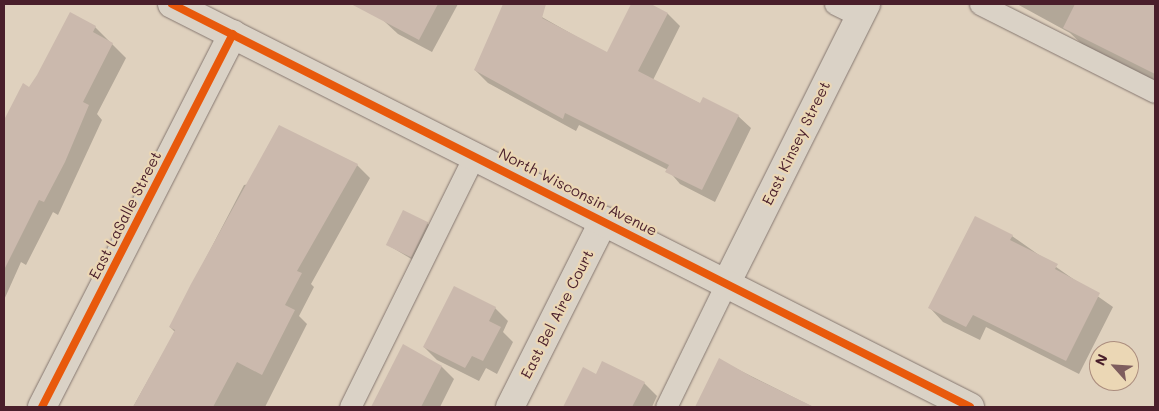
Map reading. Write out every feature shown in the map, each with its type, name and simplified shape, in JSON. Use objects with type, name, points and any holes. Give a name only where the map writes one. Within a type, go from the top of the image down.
[{"type":"street","name":"North Wisconsin Avenue","points":[[172,4],[727,282],[970,407]]},
{"type":"street","name":"East Kinsey Street","points":[[727,282],[863,10]]},
{"type":"street","name":"East LaSalle Street","points":[[42,407],[232,34]]},
{"type":"street","name":"East Bel Aire Court","points":[[510,407],[604,220]]},
{"type":"lane","points":[[835,4],[863,10]]},
{"type":"lane","points":[[980,4],[1155,92]]},
{"type":"lane","points":[[350,407],[474,156]]},
{"type":"lane","points":[[666,407],[727,282]]},
{"type":"building","points":[[351,4],[438,4],[419,40]]},
{"type":"building","points":[[503,4],[546,4],[542,18],[607,52],[631,4],[651,4],[668,13],[638,71],[700,103],[703,97],[739,115],[702,190],[665,172],[669,165],[565,113],[563,119],[474,70]]},
{"type":"building","points":[[1075,4],[1155,4],[1155,74],[1063,28]]},
{"type":"building","points":[[70,12],[96,26],[93,32],[113,43],[83,102],[89,105],[65,162],[44,202],[39,200],[4,270],[4,120],[23,83],[29,87],[37,75]]},
{"type":"building","points":[[279,125],[358,164],[297,271],[302,273],[285,305],[295,310],[262,375],[237,362],[213,407],[133,407],[175,330],[169,327],[191,284]]},
{"type":"building","points":[[403,210],[428,222],[411,257],[386,245]]},
{"type":"building","points":[[975,216],[1013,235],[1010,240],[1058,264],[1055,269],[1100,293],[1066,361],[973,315],[966,327],[928,308]]},
{"type":"building","points":[[454,286],[496,307],[489,321],[501,327],[483,361],[472,356],[465,368],[423,347]]},
{"type":"building","points":[[403,344],[442,366],[421,407],[371,407]]},
{"type":"building","points":[[719,358],[754,378],[814,407],[695,407]]},
{"type":"building","points":[[602,361],[645,382],[632,407],[563,407],[583,367],[596,374]]},
{"type":"cycle path","points":[[172,4],[970,407]]},
{"type":"cycle path","points":[[42,407],[233,34]]}]
